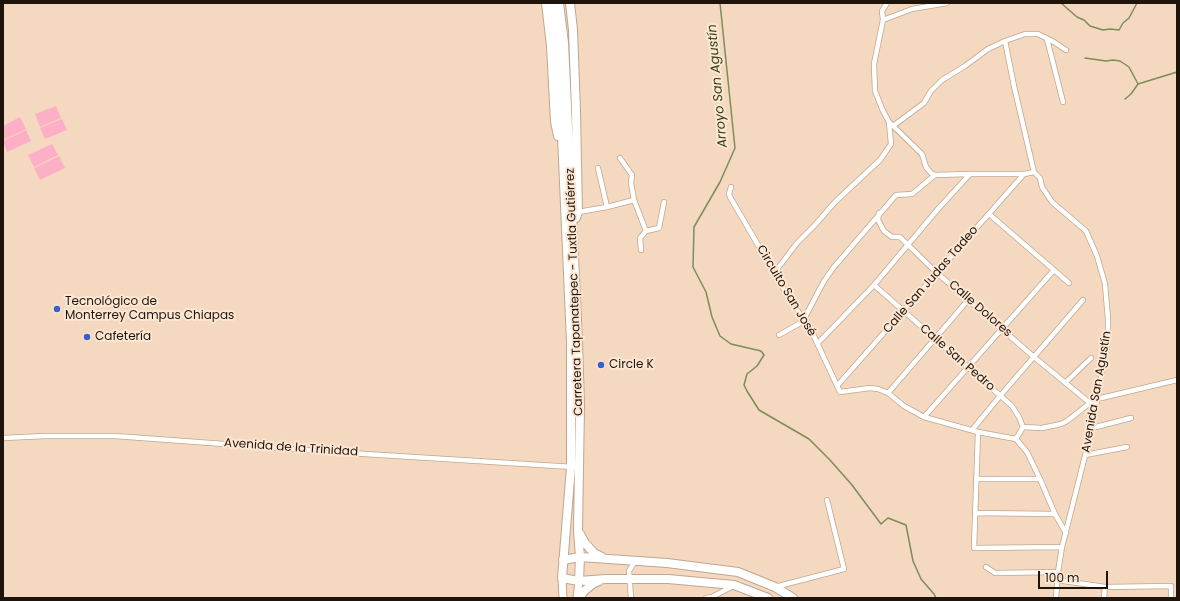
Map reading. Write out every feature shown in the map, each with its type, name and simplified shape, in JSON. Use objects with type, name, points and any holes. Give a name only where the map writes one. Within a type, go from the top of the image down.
[{"type":"highway","points":[[546,3],[551,46],[556,122],[563,162]]},
{"type":"highway","name":"Carretera Tapanatepec - Tuxtla Gutiérrez","points":[[552,3],[558,45],[580,557],[579,581]]},
{"type":"highway","name":"Carretera Tapanatepec - Tuxtla Gutiérrez","points":[[559,3],[564,43],[580,405],[575,467],[562,578]]},
{"type":"highway","points":[[571,3],[578,212],[573,226]]},
{"type":"highway","points":[[578,531],[584,543],[594,553],[606,559]]},
{"type":"highway","points":[[563,560],[580,557],[701,567],[738,572],[775,587],[793,598]]},
{"type":"highway","points":[[562,578],[579,581],[606,578],[668,578],[734,585],[768,598]]},
{"type":"highway","points":[[578,598],[594,583],[606,578]]},
{"type":"main road","points":[[562,578],[563,598]]},
{"type":"main road","points":[[578,598],[579,581]]},
{"type":"street","points":[[887,3],[882,11],[883,20],[874,64],[875,91],[883,111],[891,124],[922,154],[926,166],[931,173],[935,175],[1024,174],[1034,172]]},
{"type":"street","points":[[883,20],[912,9],[948,3]]},
{"type":"street","points":[[891,124],[924,103],[931,91],[942,80],[965,66],[988,49],[1005,41],[1032,33],[1038,34],[1066,50]]},
{"type":"street","points":[[1047,39],[1063,102]]},
{"type":"street","name":"Avenida San Agustín","points":[[1005,41],[1034,172],[1040,178],[1042,187],[1052,202],[1086,231],[1097,256],[1103,277],[1108,313],[1108,340],[1092,428],[1062,547],[1056,598]]},
{"type":"street","points":[[775,272],[797,243],[835,202],[880,160],[891,144],[891,124]]},
{"type":"street","points":[[620,158],[632,175],[631,183],[634,200],[646,231]]},
{"type":"street","points":[[598,168],[607,207]]},
{"type":"street","points":[[818,343],[874,284],[970,174]]},
{"type":"street","name":"Calle San Judas Tadeo","points":[[837,386],[1024,174]]},
{"type":"street","points":[[779,335],[804,320],[830,271],[896,195],[912,194],[935,175]]},
{"type":"street","name":"Circuito San José","points":[[731,187],[729,194],[730,197],[789,298],[818,343],[840,392],[870,388],[888,393]]},
{"type":"street","points":[[578,212],[634,200]]},
{"type":"street","points":[[641,250],[640,238],[646,231],[659,228],[664,202]]},
{"type":"street","name":"Calle Dolores","points":[[879,213],[878,220],[884,231],[892,237],[900,237],[937,273],[1034,357],[1090,403]]},
{"type":"street","points":[[989,214],[1069,283]]},
{"type":"street","points":[[924,417],[1054,270]]},
{"type":"street","name":"Calle San Pedro","points":[[874,284],[1000,396],[1016,412],[1023,427]]},
{"type":"street","points":[[969,300],[888,393],[904,406],[924,417],[978,432],[1016,439],[1027,452],[1055,514],[1066,533]]},
{"type":"street","points":[[972,430],[1083,300]]},
{"type":"street","points":[[1065,383],[1090,358]]},
{"type":"street","points":[[1016,439],[1023,427],[1042,428],[1061,424],[1097,399],[1177,380]]},
{"type":"street","points":[[1092,428],[1131,418]]},
{"type":"street","points":[[978,432],[974,548],[1062,547]]},
{"type":"street","name":"Avenida de la Trinidad","points":[[3,438],[45,436],[115,436],[575,467]]},
{"type":"street","points":[[1085,455],[1127,447]]},
{"type":"street","points":[[976,479],[1040,479]]},
{"type":"street","points":[[775,587],[844,569],[827,500]]},
{"type":"street","points":[[976,513],[1055,514]]},
{"type":"street","points":[[631,598],[629,578],[631,566],[635,561]]},
{"type":"street","points":[[986,567],[995,572],[1058,572]]},
{"type":"street","points":[[1057,580],[1105,587],[1171,586],[1171,598]]},
{"type":"street","points":[[706,598],[712,597],[734,585]]},
{"type":"street","points":[[1104,598],[1105,587]]},
{"type":"shaded area","points":[[56,106],[61,118],[40,127],[35,114]]},
{"type":"shaded area","points":[[20,117],[26,129],[3,140],[3,126]]},
{"type":"shaded area","points":[[62,119],[67,130],[45,139],[40,128]]},
{"type":"shaded area","points":[[26,130],[31,141],[7,152],[3,141]]},
{"type":"shaded area","points":[[52,144],[58,155],[34,167],[28,155]]},
{"type":"shaded area","points":[[59,156],[65,168],[40,180],[34,168]]},
{"type":"waterway","name":"Arroyo San Agustín","points":[[720,3],[735,148],[720,182],[694,227],[693,267],[706,292],[712,317],[720,336],[731,344],[761,351],[764,355],[757,366],[747,374],[744,385],[759,410],[809,439],[852,485],[881,524],[888,518],[906,525],[913,561],[921,579],[936,598]]},
{"type":"waterway","points":[[1061,3],[1090,26],[1103,30],[1119,30],[1123,23],[1129,18],[1137,3]]},
{"type":"waterway","points":[[1085,58],[1120,61],[1129,67],[1138,84]]},
{"type":"waterway","points":[[1125,99],[1131,94],[1138,84],[1177,72]]},
{"type":"place","name":"Tecnológico de Monterrey Campus Chiapas","points":[[57,309]]},
{"type":"place","name":"Cafetería","points":[[87,337]]},
{"type":"place","name":"Circle K","points":[[601,365]]}]
